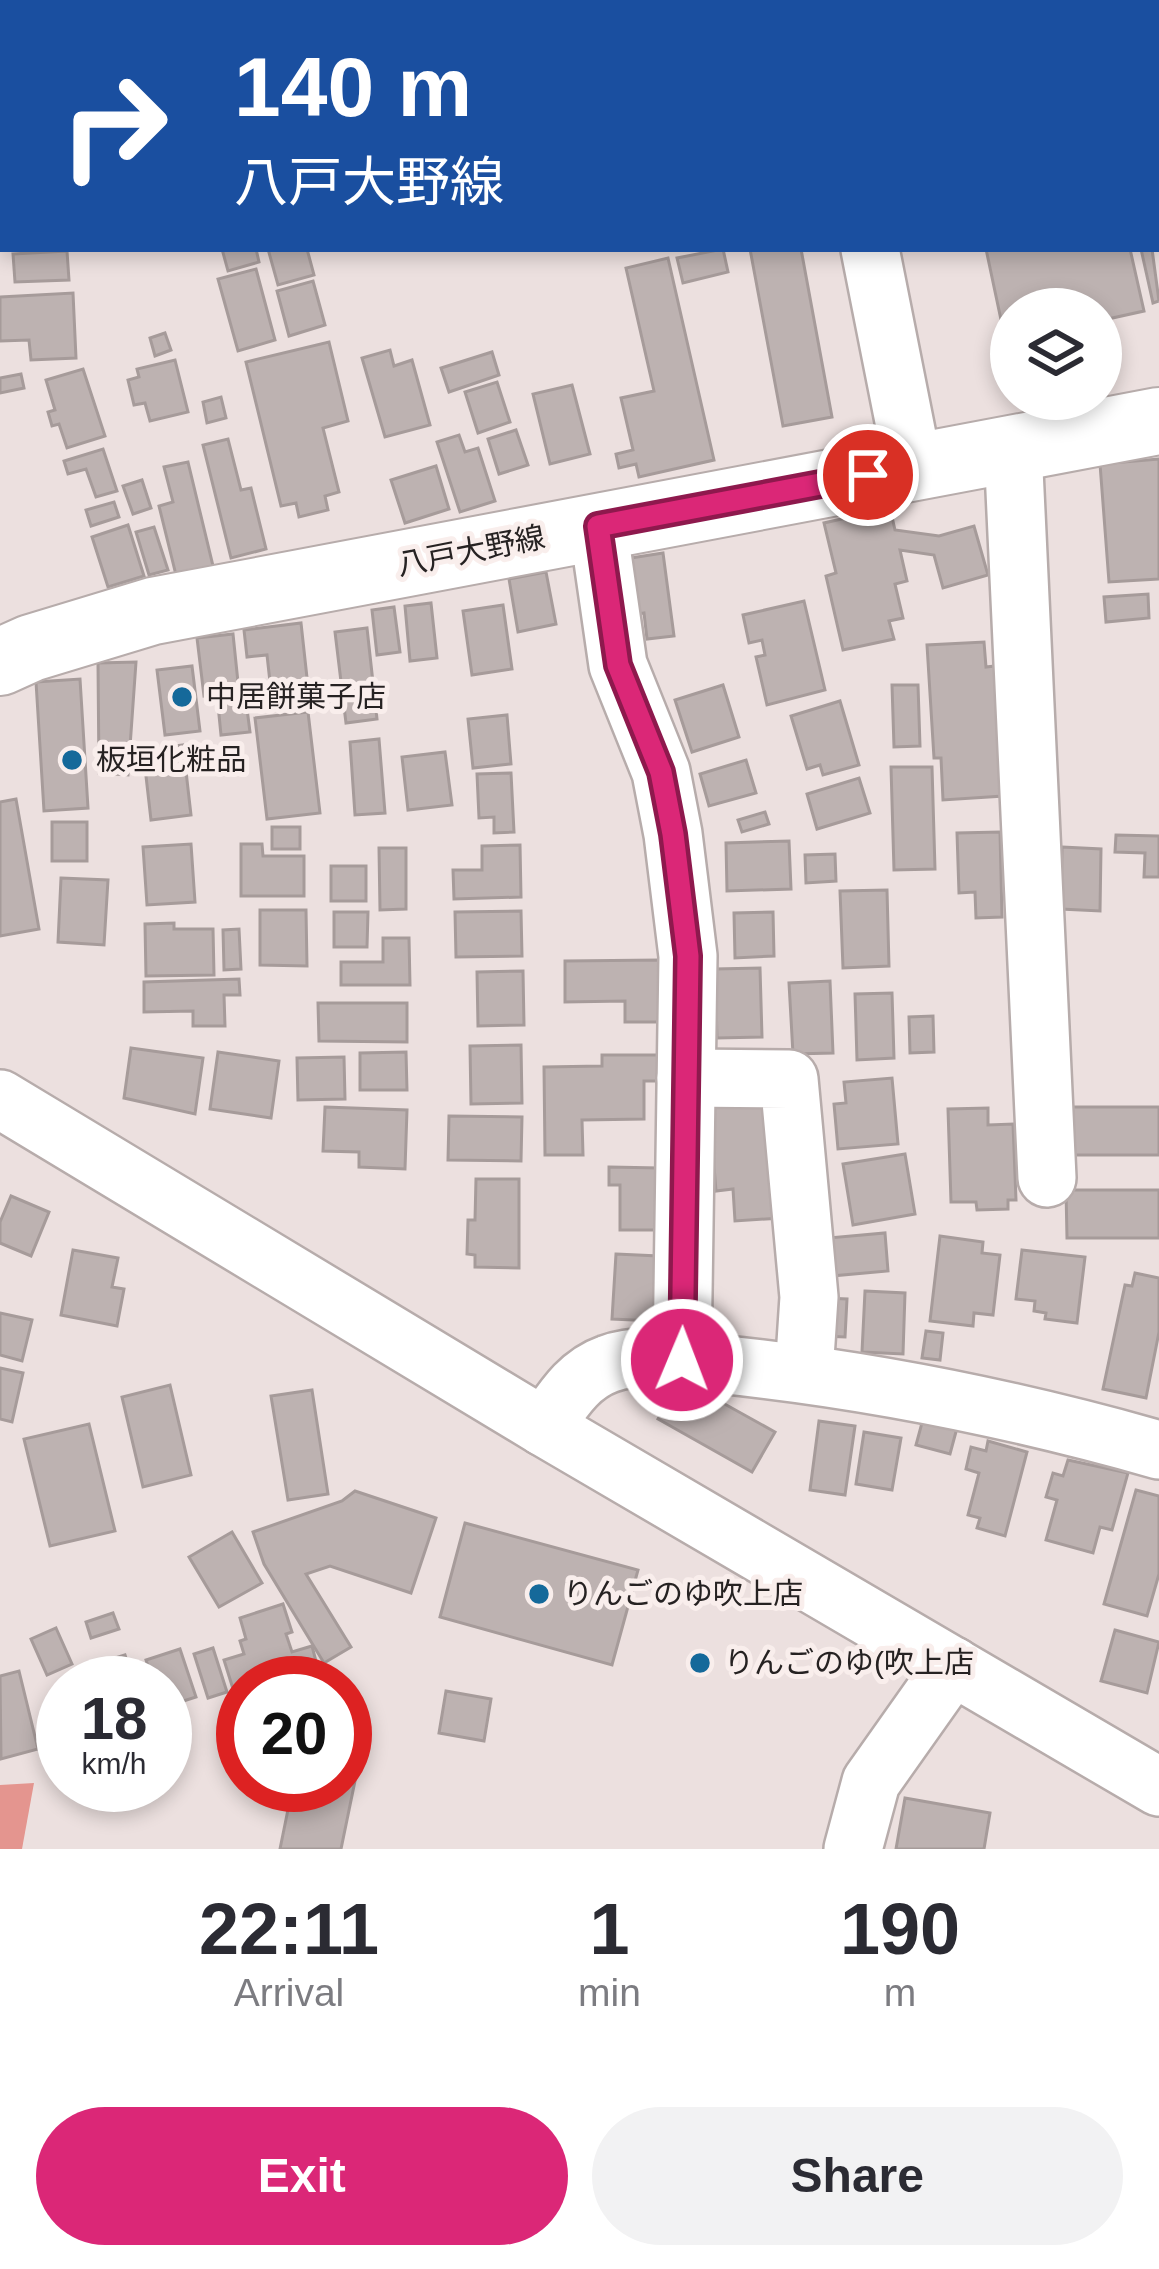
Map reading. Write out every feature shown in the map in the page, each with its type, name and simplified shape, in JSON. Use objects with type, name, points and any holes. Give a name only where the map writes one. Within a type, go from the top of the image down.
[{"type":"main road","name":"八戸大野線","points":[[0,662],[153,611],[1159,421]]},
{"type":"street","points":[[871,252],[913,466]]},
{"type":"street","points":[[1013,448],[1047,1178]]},
{"type":"street","points":[[598,526],[618,665],[661,772],[688,956],[682,1360]]},
{"type":"street","points":[[686,1078],[789,1079],[809,1297],[804,1373]]},
{"type":"street","points":[[0,1100],[544,1427],[1159,1787]]},
{"type":"street","points":[[544,1427],[579,1379],[610,1363],[655,1357],[804,1373],[1066,1424],[1159,1450]]},
{"type":"street","points":[[853,1849],[872,1782],[953,1666]]},
{"type":"shaded area","points":[[34,1783],[22,1849],[0,1849],[0,1785]]},
{"type":"building","points":[[67,252],[69,280],[15,282],[13,254]]},
{"type":"building","points":[[223,252],[257,252],[259,262],[228,271]]},
{"type":"building","points":[[269,252],[308,252],[314,275],[278,285]]},
{"type":"building","points":[[724,252],[728,272],[683,283],[677,258]]},
{"type":"building","points":[[751,252],[802,252],[832,417],[783,426]]},
{"type":"building","points":[[987,252],[1131,252],[1144,311],[1122,316],[1122,288],[994,288]]},
{"type":"building","points":[[1142,252],[1152,252],[1159,301],[1153,303]]},
{"type":"building","points":[[668,258],[714,460],[639,477],[636,464],[619,468],[616,454],[633,450],[621,398],[654,391],[626,268]]},
{"type":"building","points":[[256,269],[275,340],[238,351],[218,279]]},
{"type":"building","points":[[313,281],[325,325],[289,336],[277,291]]},
{"type":"building","points":[[73,293],[76,358],[31,360],[29,340],[0,341],[0,297]]},
{"type":"building","points":[[165,333],[171,350],[155,356],[150,338]]},
{"type":"building","points":[[329,342],[348,421],[323,428],[339,492],[325,496],[328,510],[299,517],[296,503],[281,506],[246,362]]},
{"type":"building","points":[[390,350],[394,366],[412,360],[430,425],[385,437],[362,358]]},
{"type":"building","points":[[492,352],[499,375],[449,392],[441,368]]},
{"type":"building","points":[[175,360],[188,412],[150,421],[145,403],[134,405],[128,380],[139,377],[137,369]]},
{"type":"building","points":[[83,369],[105,436],[67,448],[59,424],[52,426],[48,412],[55,410],[46,380]]},
{"type":"building","points":[[21,374],[24,388],[0,393],[0,378]]},
{"type":"building","points":[[497,382],[510,422],[478,433],[465,392]]},
{"type":"building","points":[[572,385],[590,454],[550,464],[533,394]]},
{"type":"building","points":[[221,397],[226,418],[207,423],[203,402]]},
{"type":"building","points":[[516,430],[528,465],[499,474],[488,439]]},
{"type":"building","points":[[459,435],[465,452],[478,448],[495,501],[460,512],[437,442]]},
{"type":"building","points":[[228,439],[241,490],[251,488],[266,549],[231,558],[203,445]]},
{"type":"building","points":[[103,449],[117,491],[96,497],[86,469],[68,474],[64,461]]},
{"type":"building","points":[[1159,459],[1159,579],[1109,582],[1100,464]]},
{"type":"building","points":[[188,462],[213,566],[176,575],[159,506],[173,502],[164,467]]},
{"type":"building","points":[[436,466],[449,509],[405,523],[391,480]]},
{"type":"building","points":[[142,480],[151,508],[133,514],[123,486]]},
{"type":"building","points":[[114,502],[119,517],[91,526],[86,510]]},
{"type":"building","points":[[890,508],[895,530],[939,536],[974,526],[988,575],[943,588],[934,555],[900,550],[907,581],[895,584],[903,618],[889,621],[894,639],[843,650],[826,576],[836,573],[824,523]]},
{"type":"building","points":[[128,525],[144,576],[108,587],[92,537]]},
{"type":"building","points":[[154,527],[168,570],[149,575],[136,532]]},
{"type":"building","points":[[663,553],[674,636],[647,639],[644,613],[625,616],[618,560]]},
{"type":"building","points":[[546,572],[556,624],[518,632],[509,579]]},
{"type":"building","points":[[1148,594],[1149,618],[1106,622],[1104,597]]},
{"type":"building","points":[[804,601],[825,690],[767,705],[756,657],[765,655],[762,640],[749,643],[743,615]]},
{"type":"building","points":[[431,603],[437,658],[410,661],[405,606]]},
{"type":"building","points":[[503,605],[512,669],[472,675],[463,611]]},
{"type":"building","points":[[394,607],[400,652],[377,655],[372,610]]},
{"type":"building","points":[[301,623],[309,696],[272,700],[267,655],[247,657],[244,630]]},
{"type":"building","points":[[367,628],[377,719],[346,723],[335,632]]},
{"type":"building","points":[[233,634],[239,692],[204,696],[197,638]]},
{"type":"building","points":[[984,642],[986,667],[995,666],[1003,796],[943,800],[941,758],[934,758],[927,645]]},
{"type":"building","points":[[136,662],[128,775],[99,773],[98,663]]},
{"type":"building","points":[[192,666],[200,731],[165,735],[157,670]]},
{"type":"building","points":[[80,679],[88,808],[44,811],[36,682]]},
{"type":"building","points":[[723,685],[739,737],[692,752],[675,700]]},
{"type":"building","points":[[892,685],[918,685],[920,746],[894,747]]},
{"type":"building","points":[[246,701],[250,732],[221,735],[218,705]]},
{"type":"building","points":[[840,701],[859,765],[823,775],[820,765],[807,769],[791,716]]},
{"type":"building","points":[[308,712],[320,813],[267,819],[255,718]]},
{"type":"building","points":[[507,715],[511,764],[473,768],[468,719]]},
{"type":"building","points":[[379,739],[385,813],[355,815],[350,742]]},
{"type":"building","points":[[183,745],[191,815],[151,820],[143,750]]},
{"type":"building","points":[[445,752],[452,805],[408,810],[402,757]]},
{"type":"building","points":[[746,760],[756,793],[709,806],[700,774]]},
{"type":"building","points":[[891,767],[932,767],[935,869],[894,870]]},
{"type":"building","points":[[511,773],[514,832],[494,833],[494,817],[479,818],[477,774]]},
{"type":"building","points":[[859,778],[870,813],[817,829],[807,794]]},
{"type":"building","points":[[16,799],[39,929],[0,936],[0,802]]},
{"type":"building","points":[[765,812],[769,824],[742,832],[738,820]]},
{"type":"building","points":[[52,822],[87,822],[87,861],[52,861]]},
{"type":"building","points":[[272,827],[300,827],[300,849],[272,849]]},
{"type":"building","points":[[1000,832],[1002,917],[976,918],[975,892],[959,893],[957,833]]},
{"type":"building","points":[[1116,835],[1159,836],[1159,877],[1144,877],[1145,853],[1115,852]]},
{"type":"building","points":[[789,841],[791,889],[727,891],[726,843]]},
{"type":"building","points":[[191,844],[195,902],[147,905],[143,847]]},
{"type":"building","points":[[241,844],[262,844],[263,856],[304,856],[304,896],[241,896]]},
{"type":"building","points":[[520,845],[521,897],[454,899],[453,870],[482,870],[482,846]]},
{"type":"building","points":[[1062,847],[1101,849],[1100,911],[1061,909]]},
{"type":"building","points":[[379,848],[406,848],[406,909],[380,910]]},
{"type":"building","points":[[835,854],[836,881],[806,883],[805,855]]},
{"type":"building","points":[[331,866],[366,866],[366,901],[331,901]]},
{"type":"building","points":[[61,878],[108,880],[104,945],[58,942]]},
{"type":"building","points":[[887,890],[889,966],[843,968],[840,891]]},
{"type":"building","points":[[260,910],[306,910],[307,966],[260,965]]},
{"type":"building","points":[[521,911],[522,956],[456,957],[455,912]]},
{"type":"building","points":[[334,912],[368,912],[367,947],[334,947]]},
{"type":"building","points":[[773,912],[774,956],[735,958],[734,913]]},
{"type":"building","points":[[174,923],[174,929],[213,929],[214,975],[146,976],[145,924]]},
{"type":"building","points":[[239,929],[241,969],[224,970],[223,930]]},
{"type":"building","points":[[383,938],[409,938],[410,985],[341,985],[341,962],[383,962]]},
{"type":"building","points":[[659,960],[660,1022],[625,1022],[625,1001],[565,1002],[565,961]]},
{"type":"building","points":[[760,968],[762,1037],[717,1038],[715,969]]},
{"type":"building","points":[[523,971],[524,1025],[478,1026],[477,972]]},
{"type":"building","points":[[239,979],[240,995],[224,995],[225,1026],[193,1026],[193,1011],[144,1012],[144,982]]},
{"type":"building","points":[[830,981],[833,1053],[793,1054],[789,983]]},
{"type":"building","points":[[892,993],[894,1058],[857,1060],[855,994]]},
{"type":"building","points":[[318,1003],[407,1003],[407,1042],[319,1041]]},
{"type":"building","points":[[933,1016],[934,1052],[910,1053],[909,1017]]},
{"type":"building","points":[[521,1045],[522,1103],[471,1104],[470,1046]]},
{"type":"building","points":[[131,1048],[203,1058],[195,1114],[124,1098]]},
{"type":"building","points":[[218,1052],[279,1061],[271,1118],[210,1109]]},
{"type":"building","points":[[406,1052],[407,1090],[360,1090],[360,1053]]},
{"type":"building","points":[[602,1055],[666,1055],[667,1081],[644,1081],[644,1119],[582,1120],[583,1155],[545,1155],[544,1067],[602,1066]]},
{"type":"building","points":[[344,1057],[345,1099],[298,1100],[297,1058]]},
{"type":"building","points":[[892,1078],[898,1144],[838,1149],[834,1104],[846,1103],[844,1082]]},
{"type":"building","points":[[772,1099],[781,1218],[735,1221],[733,1189],[716,1191],[709,1104]]},
{"type":"building","points":[[325,1107],[407,1110],[405,1169],[359,1167],[359,1152],[323,1151]]},
{"type":"building","points":[[1064,1107],[1159,1107],[1159,1155],[1064,1155]]},
{"type":"building","points":[[988,1108],[988,1125],[1013,1124],[1016,1200],[1008,1200],[1008,1209],[977,1210],[976,1202],[951,1202],[948,1109]]},
{"type":"building","points":[[449,1116],[522,1117],[521,1161],[448,1160]]},
{"type":"building","points":[[905,1154],[915,1214],[853,1225],[843,1164]]},
{"type":"building","points":[[609,1167],[659,1168],[658,1230],[620,1230],[620,1185],[609,1185]]},
{"type":"building","points":[[476,1179],[519,1179],[519,1268],[475,1267],[475,1255],[467,1254],[468,1220],[475,1220]]},
{"type":"building","points":[[1066,1190],[1159,1190],[1159,1238],[1067,1238]]},
{"type":"building","points":[[11,1196],[49,1212],[31,1256],[0,1243],[0,1222]]},
{"type":"building","points":[[885,1233],[888,1271],[831,1276],[828,1238]]},
{"type":"building","points":[[940,1236],[983,1242],[982,1253],[1000,1255],[993,1315],[974,1313],[973,1326],[930,1321]]},
{"type":"building","points":[[73,1250],[118,1258],[112,1287],[124,1289],[117,1326],[61,1315]]},
{"type":"building","points":[[1022,1250],[1085,1257],[1077,1323],[1045,1319],[1046,1313],[1034,1311],[1035,1301],[1016,1299]]},
{"type":"building","points":[[616,1254],[658,1256],[655,1321],[612,1319]]},
{"type":"building","points":[[1135,1273],[1159,1278],[1159,1332],[1146,1398],[1103,1389],[1125,1285],[1132,1286]]},
{"type":"building","points":[[865,1291],[905,1293],[903,1354],[862,1352]]},
{"type":"building","points":[[824,1298],[847,1299],[845,1337],[822,1336]]},
{"type":"building","points":[[0,1313],[32,1320],[22,1361],[0,1355]]},
{"type":"building","points":[[926,1331],[943,1333],[940,1360],[922,1358]]},
{"type":"building","points":[[0,1368],[23,1373],[12,1422],[0,1419]]},
{"type":"building","points":[[170,1385],[191,1475],[143,1487],[122,1397]]},
{"type":"building","points":[[312,1390],[328,1494],[288,1500],[271,1396]]},
{"type":"building","points":[[703,1392],[775,1432],[752,1472],[658,1419],[667,1403],[690,1416]]},
{"type":"building","points":[[923,1419],[957,1428],[950,1454],[916,1445]]},
{"type":"building","points":[[819,1421],[855,1426],[845,1495],[810,1490]]},
{"type":"building","points":[[89,1424],[115,1531],[50,1546],[24,1439]]},
{"type":"building","points":[[864,1432],[901,1438],[892,1490],[856,1484]]},
{"type":"building","points":[[988,1441],[1027,1452],[1005,1536],[977,1528],[980,1518],[968,1515],[979,1473],[966,1469],[971,1447],[986,1451]]},
{"type":"building","points":[[1068,1460],[1128,1473],[1112,1530],[1100,1527],[1093,1553],[1046,1540],[1057,1500],[1046,1497],[1053,1473],[1063,1476]]},
{"type":"building","points":[[1136,1490],[1159,1496],[1159,1574],[1147,1616],[1104,1604]]},
{"type":"building","points":[[355,1491],[436,1518],[411,1593],[330,1566],[306,1574],[351,1647],[336,1656],[320,1656],[264,1564],[253,1532],[342,1501]]},
{"type":"building","name":"りんごのゆ吹上店","points":[[465,1523],[638,1570],[612,1665],[440,1617]]},
{"type":"building","points":[[232,1532],[262,1583],[219,1607],[189,1557]]},
{"type":"building","points":[[283,1604],[292,1632],[286,1634],[292,1652],[312,1646],[315,1656],[237,1656],[244,1654],[240,1641],[246,1639],[240,1618]]},
{"type":"building","points":[[113,1613],[119,1629],[91,1638],[86,1622]]},
{"type":"building","points":[[56,1628],[68,1656],[39,1656],[31,1639]]},
{"type":"building","points":[[1115,1630],[1159,1642],[1147,1693],[1101,1681]]},
{"type":"building","points":[[213,1648],[216,1695],[208,1698],[194,1654]]},
{"type":"building","points":[[19,1671],[36,1741],[36,1750],[1,1759],[0,1676]]},
{"type":"building","points":[[446,1691],[491,1699],[484,1741],[439,1733]]},
{"type":"building","points":[[905,1798],[990,1813],[984,1849],[896,1849]]},
{"type":"building","points":[[288,1812],[349,1812],[341,1849],[280,1849]]},
{"type":"place","name":"中居餅菓子店","points":[[182,697]]},
{"type":"place","name":"板垣化粧品","points":[[72,760]]},
{"type":"place","name":"りんごのゆ吹上店","points":[[539,1594]]},
{"type":"place","name":"りんごのゆ(吹上店","points":[[700,1663]]},
{"type":"route","points":[[682,1360],[688,956],[661,772],[618,665],[598,526],[868,475]]}]
